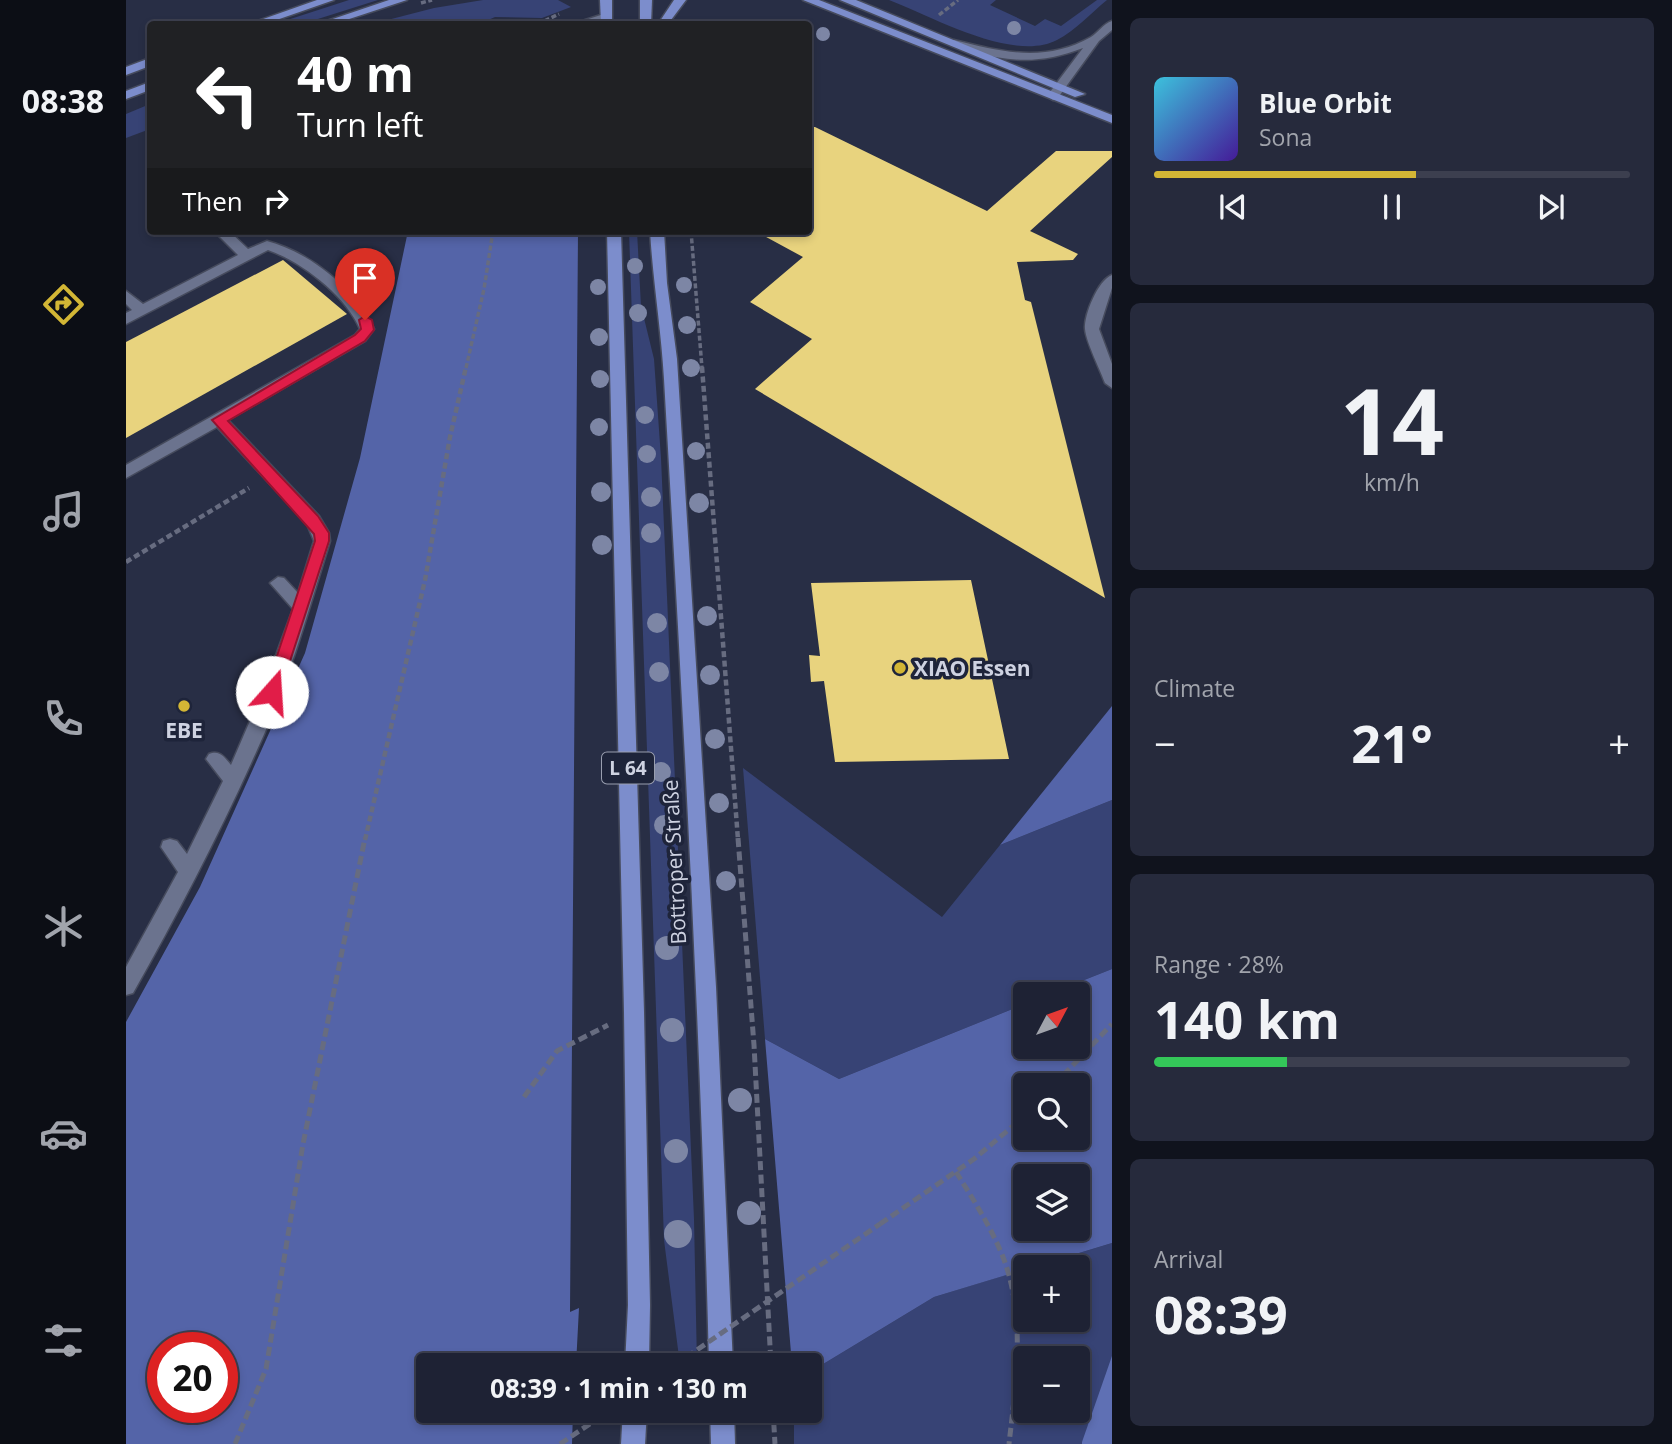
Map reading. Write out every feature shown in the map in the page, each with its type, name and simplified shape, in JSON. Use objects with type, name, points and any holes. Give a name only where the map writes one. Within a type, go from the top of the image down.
[{"type":"main road","points":[[264,21],[328,0]]},
{"type":"main road","points":[[334,21],[401,0]]},
{"type":"main road","points":[[646,0],[646,21]]},
{"type":"main road","points":[[665,21],[680,0]]},
{"type":"main road","points":[[809,0],[1057,92],[1112,107]]},
{"type":"main road","points":[[846,0],[954,43],[1057,92],[1084,109],[1112,119]]},
{"type":"main road","points":[[126,71],[147,63]]},
{"type":"main road","points":[[126,95],[147,87]]},
{"type":"main road","name":"Bottroper Straße","points":[[614,235],[634,1012],[637,1353]]},
{"type":"main road","name":"Bottroper Straße","points":[[657,235],[660,283],[670,359],[699,850],[715,1132],[721,1353]]},
{"type":"main road","points":[[633,1444],[634,1423]]},
{"type":"main road","points":[[722,1423],[723,1444]]},
{"type":"street","points":[[584,21],[605,9]]},
{"type":"street","points":[[1057,92],[1096,39],[1112,24]]},
{"type":"street","points":[[954,43],[996,55],[1029,58],[1055,54],[1096,39]]},
{"type":"street","points":[[225,235],[247,256]]},
{"type":"street","points":[[126,320],[247,256],[268,238],[323,280],[365,320],[367,330],[348,345],[126,472]]},
{"type":"street","points":[[1112,280],[1104,288],[1092,329],[1112,383]]},
{"type":"street","points":[[126,296],[142,311]]},
{"type":"street","points":[[126,986],[131,961],[165,918],[257,731],[322,541],[321,533],[313,520],[219,420]]},
{"type":"street","points":[[278,583],[301,607]]},
{"type":"street","points":[[253,672],[272,692]]},
{"type":"street","points":[[215,758],[233,779]]},
{"type":"street","points":[[170,847],[188,870]]},
{"type":"path","points":[[944,10],[958,0]]},
{"type":"path","points":[[235,1444],[266,1369],[305,1130],[378,775],[425,580],[450,438],[484,289],[492,235]]},
{"type":"path","points":[[691,235],[754,1045],[770,1353]]},
{"type":"path","points":[[126,562],[271,474]]},
{"type":"path","points":[[524,1097],[557,1051],[634,1012]]},
{"type":"path","points":[[1065,1073],[1112,1024]]},
{"type":"path","points":[[692,1353],[956,1172],[1013,1129]]},
{"type":"path","points":[[956,1172],[982,1214],[1008,1271],[1016,1309],[1017,1365],[1009,1444]]},
{"type":"path","points":[[560,1444],[590,1423]]},
{"type":"path","points":[[774,1423],[775,1444]]},
{"type":"shaded area","points":[[349,0],[378,0],[312,21],[284,21]]},
{"type":"shaded area","points":[[483,0],[558,0],[571,7],[542,18],[384,21],[434,8]]},
{"type":"shaded area","points":[[889,0],[996,0],[990,5],[1035,26],[1045,19],[1061,26],[1097,0],[1107,0],[1077,27],[1057,40],[1039,46],[1018,46],[972,35]]},
{"type":"shaded area","points":[[147,105],[147,130],[126,138],[126,114]]},
{"type":"shaded area","points":[[407,235],[578,235],[570,1312],[579,1308],[577,1353],[416,1353],[416,1423],[573,1423],[572,1444],[126,1444],[126,1022],[200,887],[305,653],[360,458]]},
{"type":"shaded area","points":[[629,235],[637,235],[641,306],[654,359],[661,458],[694,1219],[697,1353],[678,1353],[664,1240]]},
{"type":"shaded area","points":[[1112,706],[1112,800],[1000,845]]},
{"type":"shaded area","points":[[743,768],[942,917],[1000,845],[1112,800],[1112,969],[1079,982],[1013,982],[1013,1009],[839,1079],[765,1039]]},
{"type":"shaded area","points":[[1112,969],[1112,1243],[1072,1255],[1013,1255],[1013,1273],[934,1297],[822,1365],[822,1353],[791,1353],[765,1039],[839,1079],[1013,1009],[1013,1059],[1090,1059],[1090,982],[1079,982]]},
{"type":"shaded area","points":[[1112,1243],[1112,1444],[794,1444],[794,1423],[822,1423],[822,1365],[934,1297],[1013,1273],[1013,1332],[1090,1332],[1090,1255],[1072,1255]]},
{"type":"shaded area","points":[[1112,1356],[1112,1444],[1082,1444]]},
{"type":"building","points":[[812,127],[987,211],[1056,151],[1112,151],[1112,157],[1030,231],[1078,254],[1073,260],[1017,262],[1025,300],[1031,302],[1105,598],[755,389],[812,339],[750,302],[803,257],[762,235],[812,235]]},
{"type":"building","points":[[283,260],[347,314],[126,438],[126,342]]},
{"type":"building","name":"XIAO Essen","points":[[971,580],[1009,759],[835,762],[824,681],[811,682],[809,655],[820,656],[811,583]]},
{"type":"place","name":"XIAO Essen","points":[[900,668]]},
{"type":"place","name":"EBE","points":[[184,706]]},
{"type":"route","points":[[272,692],[322,541],[321,533],[313,520],[219,420],[360,338],[367,330],[365,320]]}]
